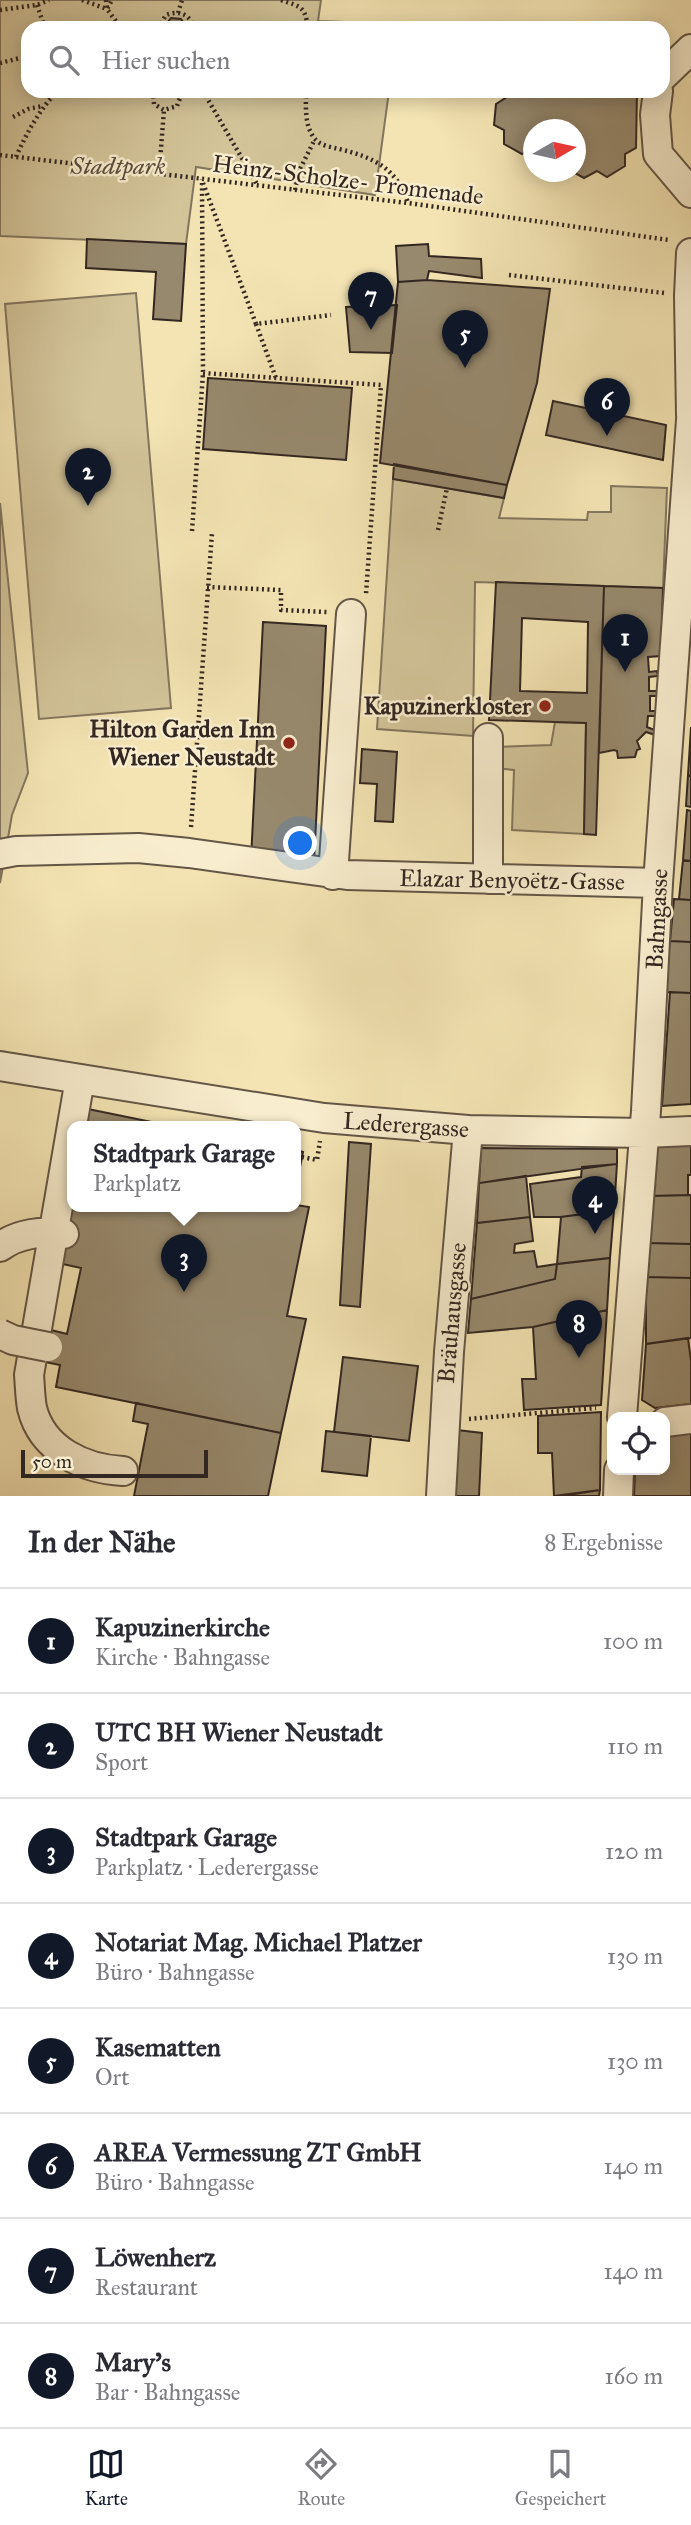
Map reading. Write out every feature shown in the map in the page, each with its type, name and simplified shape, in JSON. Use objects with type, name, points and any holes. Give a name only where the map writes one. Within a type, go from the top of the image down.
[{"type":"street","points":[[670,69],[691,48]]},
{"type":"street","points":[[657,98],[655,116],[658,154],[691,193]]},
{"type":"street","name":"Bahngasse","points":[[622,1412],[644,1133],[658,883],[691,418],[689,296],[684,247]]},
{"type":"street","points":[[333,874],[358,608]]},
{"type":"street","points":[[488,738],[488,879]]},
{"type":"street","name":"Elazar Benyoëtz-Gasse","points":[[0,854],[16,851],[138,848],[333,874],[658,883]]},
{"type":"street","name":"Lederergasse","points":[[0,1066],[324,1118],[468,1130],[644,1133],[691,1131]]},
{"type":"street","points":[[74,1121],[80,1079]]},
{"type":"street","name":"Bräuhausgasse","points":[[440,1496],[468,1130]]},
{"type":"street","points":[[67,1170],[58,1233],[29,1375],[33,1408],[40,1429],[61,1452],[99,1470],[123,1471]]},
{"type":"street","points":[[2,1246],[23,1236],[58,1233]]},
{"type":"street","points":[[0,1334],[13,1340],[48,1347]]},
{"type":"street","points":[[670,1421],[691,1419]]},
{"type":"street","points":[[618,1496],[619,1475]]},
{"type":"path","points":[[0,10],[37,5],[49,0]]},
{"type":"path","points":[[82,0],[107,9]]},
{"type":"path","points":[[106,0],[107,9],[116,21]]},
{"type":"path","points":[[107,9],[111,0]]},
{"type":"path","points":[[178,13],[182,0]]},
{"type":"path","points":[[281,0],[301,7],[305,11],[307,21]]},
{"type":"path","points":[[37,5],[43,21]]},
{"type":"path","points":[[162,21],[166,15],[178,13],[190,21]]},
{"type":"path","points":[[0,63],[21,58]]},
{"type":"path","points":[[16,157],[28,131],[51,98]]},
{"type":"path","points":[[152,98],[154,104],[164,110],[177,106],[180,98]]},
{"type":"path","points":[[207,98],[258,186]]},
{"type":"path","points":[[306,98],[308,126],[315,139],[324,145],[370,157],[403,188],[408,204]]},
{"type":"path","points":[[13,117],[28,109],[44,106]]},
{"type":"path","points":[[159,174],[164,110]]},
{"type":"path","points":[[295,190],[300,169],[315,139]]},
{"type":"path","name":"Heinz-Scholze- Promenade","points":[[0,155],[408,204],[684,247]]},
{"type":"path","points":[[202,179],[276,378]]},
{"type":"path","points":[[192,531],[203,373],[202,179]]},
{"type":"path","points":[[509,275],[689,296]]},
{"type":"path","points":[[256,324],[331,315]]},
{"type":"path","points":[[203,373],[381,385],[358,608],[281,610],[281,590],[208,587]]},
{"type":"path","points":[[438,530],[447,488]]},
{"type":"path","points":[[189,853],[212,533]]},
{"type":"path","points":[[444,1421],[607,1413]]},
{"type":"green space","name":"Stadtpark","points":[[0,0],[321,0],[318,21],[21,21],[21,98],[388,98],[375,195],[196,167],[186,244],[0,236]]},
{"type":"green space","points":[[136,293],[171,708],[39,719],[5,304]]},
{"type":"green space","points":[[393,479],[504,498],[499,518],[587,520],[588,512],[611,512],[611,486],[667,488],[663,588],[475,582],[473,736],[377,729]]},
{"type":"green space","points":[[0,503],[28,773],[12,815],[0,883]]},
{"type":"green space","points":[[555,722],[586,723],[584,834],[512,830],[514,770],[493,768],[495,747],[551,745]]},
{"type":"building","points":[[505,98],[637,98],[636,148],[625,154],[625,166],[607,177],[597,171],[586,177],[586,119],[523,119],[522,154],[504,144],[504,130],[494,125],[496,104]]},
{"type":"building","points":[[87,239],[186,244],[181,321],[153,319],[156,272],[86,268]]},
{"type":"building","points":[[428,244],[429,256],[481,259],[482,278],[429,271],[427,280],[398,282],[396,246]]},
{"type":"building","points":[[427,280],[550,289],[537,383],[507,485],[380,463],[398,282]]},
{"type":"building","points":[[397,305],[392,353],[350,352],[346,307]]},
{"type":"building","points":[[208,378],[352,388],[346,460],[203,449]]},
{"type":"building","points":[[553,401],[666,425],[663,460],[546,435]]},
{"type":"building","points":[[394,464],[507,485],[504,498],[393,479]]},
{"type":"building","name":"Kapuzinerkloster","points":[[496,582],[604,586],[596,835],[584,834],[586,723],[489,720]],"holes":[[[522,618],[588,622],[587,693],[520,691]]]},
{"type":"building","points":[[604,586],[663,588],[661,656],[648,657],[649,672],[657,671],[658,676],[649,677],[649,691],[660,691],[660,696],[650,696],[650,711],[657,711],[658,716],[648,716],[647,727],[657,731],[655,735],[646,732],[637,741],[640,749],[635,757],[618,758],[617,751],[614,750],[599,753]]},
{"type":"building","name":"Hilton Garden Inn Wiener Neustadt","points":[[263,622],[326,626],[314,862],[251,859]]},
{"type":"building","points":[[691,727],[691,776],[688,775]]},
{"type":"building","points":[[362,749],[397,752],[393,822],[375,821],[377,784],[360,783]]},
{"type":"building","points":[[688,775],[691,776],[691,807],[686,806]]},
{"type":"building","points":[[687,810],[691,811],[691,861],[683,860]]},
{"type":"building","points":[[683,860],[691,861],[691,900],[679,899]]},
{"type":"building","points":[[674,899],[691,900],[691,942],[670,941]]},
{"type":"building","points":[[670,941],[691,942],[691,993],[664,992]]},
{"type":"building","points":[[670,992],[691,993],[691,1104],[662,1106]]},
{"type":"building","points":[[88,1109],[147,1121],[86,1121]]},
{"type":"building","points":[[349,1142],[371,1144],[360,1307],[340,1305]]},
{"type":"building","points":[[691,1144],[688,1195],[650,1196],[652,1146]]},
{"type":"building","points":[[481,1148],[617,1149],[617,1164],[479,1183]]},
{"type":"building","points":[[617,1164],[614,1210],[561,1217],[534,1217],[530,1184],[581,1177],[582,1167]]},
{"type":"building","points":[[526,1176],[530,1217],[477,1223],[479,1183]]},
{"type":"building","points":[[691,1195],[691,1244],[647,1243],[650,1196]]},
{"type":"building","points":[[301,1206],[309,1207],[287,1316],[306,1319],[281,1433],[56,1387],[60,1365],[45,1362],[51,1330],[67,1334],[81,1268],[58,1263],[71,1212],[301,1212]]},
{"type":"building","points":[[614,1210],[610,1258],[557,1264],[561,1217]]},
{"type":"building","points":[[530,1217],[533,1241],[515,1244],[514,1253],[534,1251],[537,1267],[557,1264],[555,1279],[471,1299],[477,1223]]},
{"type":"building","points":[[647,1243],[691,1244],[691,1278],[646,1277]]},
{"type":"building","points":[[610,1258],[607,1310],[533,1327],[468,1333],[471,1299],[555,1279],[557,1264]]},
{"type":"building","points":[[646,1277],[691,1278],[691,1338],[646,1344]]},
{"type":"building","points":[[607,1310],[601,1405],[524,1410],[522,1379],[536,1379],[533,1327]]},
{"type":"building","points":[[688,1338],[691,1404],[655,1408],[642,1400],[646,1344]]},
{"type":"building","points":[[343,1357],[418,1366],[409,1441],[334,1432]]},
{"type":"building","points":[[136,1403],[281,1433],[268,1496],[134,1496],[148,1424],[133,1421]]},
{"type":"building","points":[[601,1412],[600,1490],[554,1496],[552,1453],[538,1453],[538,1416]]},
{"type":"building","points":[[457,1430],[482,1433],[479,1496],[450,1496]]},
{"type":"building","points":[[326,1431],[371,1436],[367,1476],[322,1471]]},
{"type":"building","points":[[691,1431],[691,1496],[634,1496],[635,1475],[670,1475],[670,1433]]},
{"type":"building","points":[[600,1490],[599,1496],[562,1496]]},
{"type":"place","name":"Löwenherz","points":[[371,330]]},
{"type":"place","name":"Kasematten","points":[[465,368]]},
{"type":"place","name":"AREA Vermessung ZT GmbH","points":[[607,436]]},
{"type":"place","name":"UTC BH Wiener Neustadt","points":[[88,506]]},
{"type":"place","name":"Kapuzinerkirche","points":[[625,672]]},
{"type":"place","name":"Kapuzinerkloster","points":[[545,706]]},
{"type":"place","name":"Hilton Garden Inn Wiener Neustadt","points":[[289,743]]},
{"type":"place","name":"Notariat Mag. Michael Platzer","points":[[595,1234]]},
{"type":"place","name":"Stadtpark Garage","points":[[184,1292]]},
{"type":"place","name":"Mary's","points":[[579,1358]]}]
